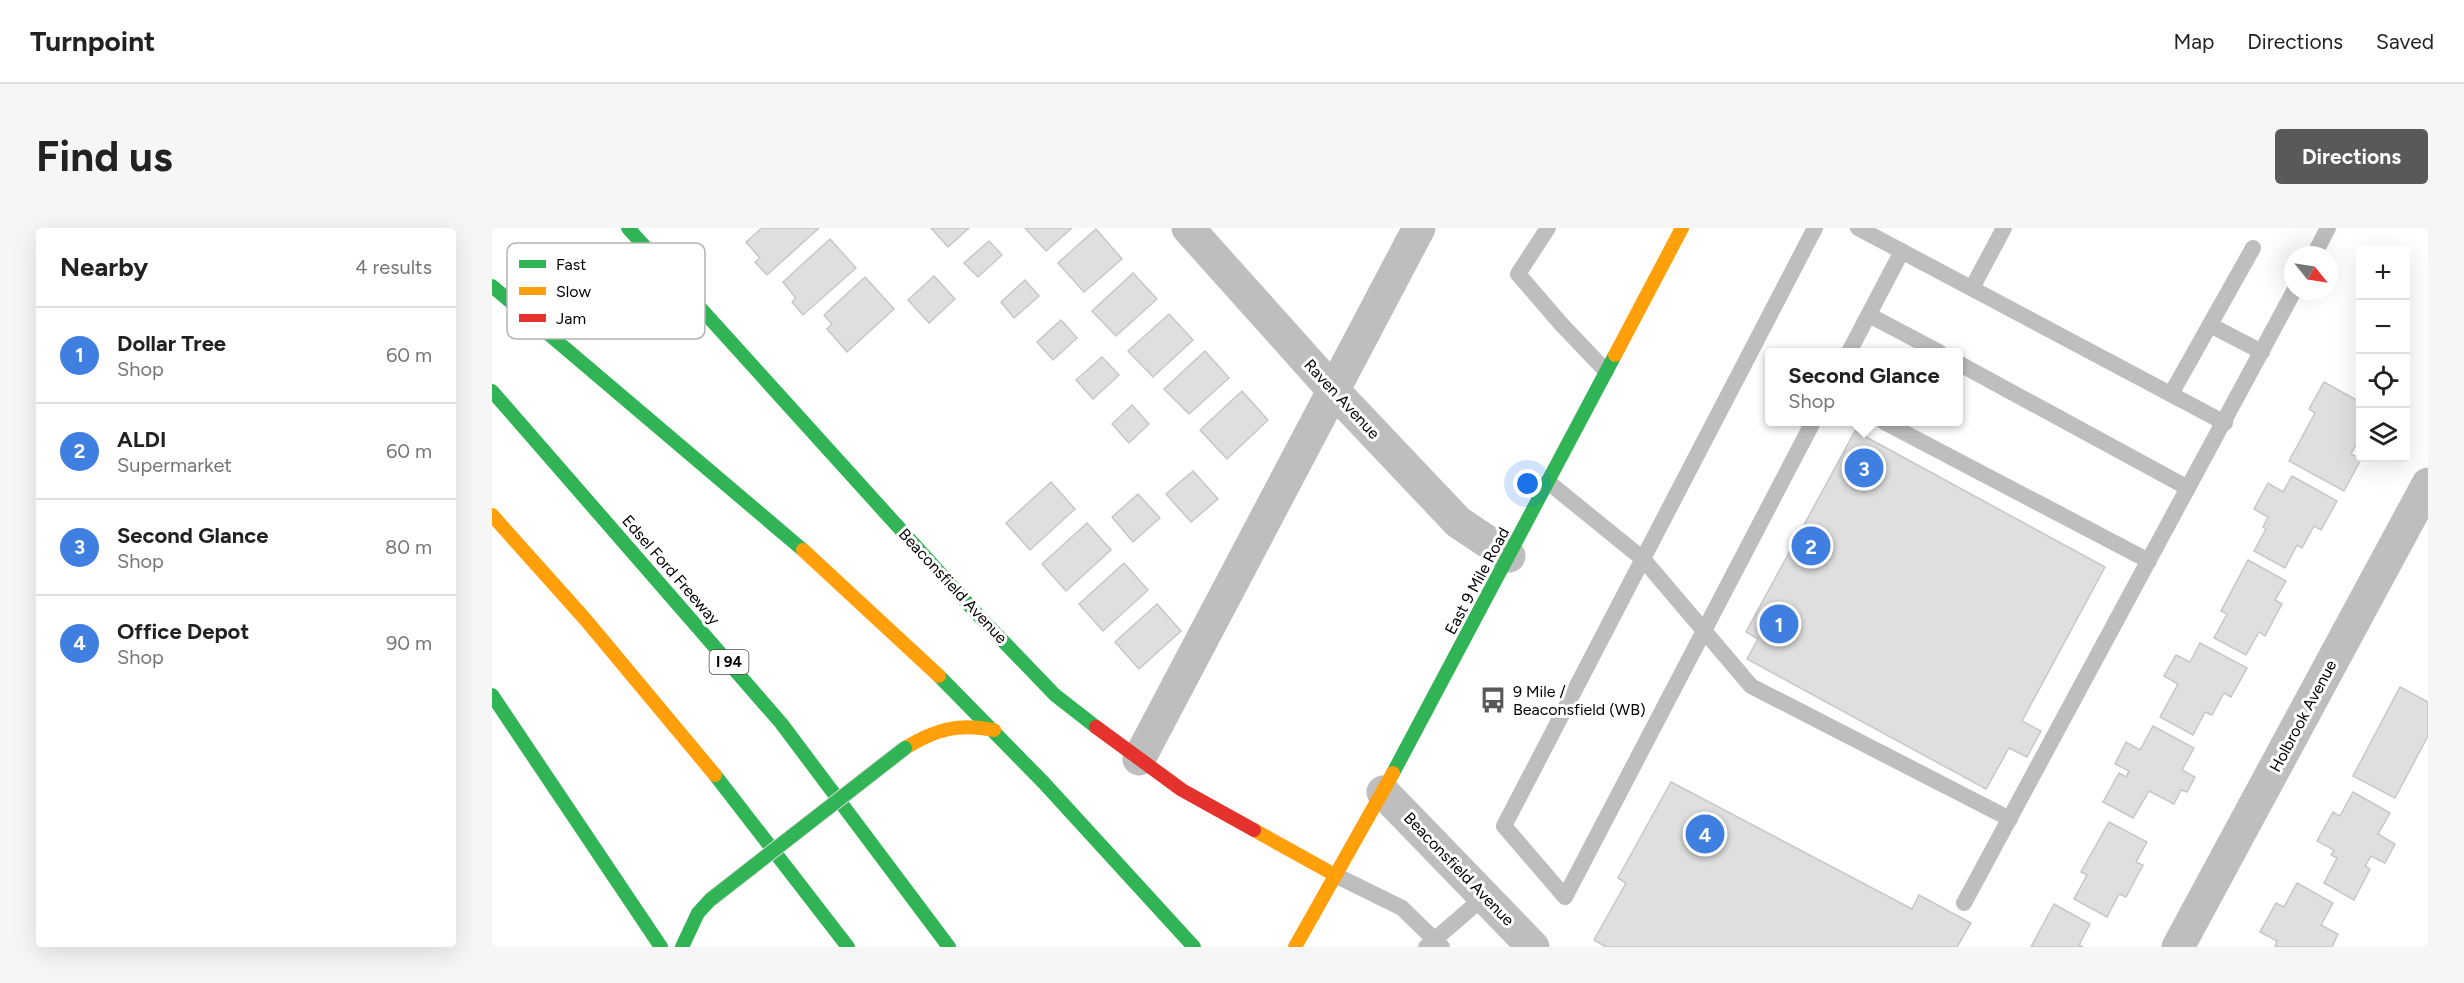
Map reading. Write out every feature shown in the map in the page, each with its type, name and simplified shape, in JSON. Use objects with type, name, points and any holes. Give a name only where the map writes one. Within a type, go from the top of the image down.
[{"type":"main road","name":"Beaconsfield Avenue","points":[[628,228],[642,243]]},
{"type":"main road","name":"East 9 Mile Road","points":[[1297,946],[1383,792],[1682,228]]},
{"type":"main road","points":[[492,286],[507,298]]},
{"type":"main road","name":"Beaconsfield Avenue","points":[[705,313],[977,614],[1055,695],[1182,790],[1335,875]]},
{"type":"main road","points":[[556,339],[736,488],[994,730],[1194,947]]},
{"type":"main road","name":"Edsel Ford Freeway","points":[[492,391],[782,723],[949,947]]},
{"type":"main road","points":[[492,515],[533,559],[762,833],[848,947]]},
{"type":"main road","points":[[492,695],[661,947]]},
{"type":"main road","points":[[682,947],[698,913],[710,900],[905,748],[945,727],[966,724],[994,730]]},
{"type":"street","name":"Raven Avenue","points":[[1188,228],[1333,390],[1458,522],[1509,556]]},
{"type":"street","points":[[1139,759],[1419,228]]},
{"type":"street","name":"Holbrook Avenue","points":[[2178,947],[2428,484]]},
{"type":"street","name":"Beaconsfield Avenue","points":[[1383,792],[1533,947]]},
{"type":"lane","points":[[1548,228],[1518,274],[1606,371]]},
{"type":"lane","points":[[1811,426],[1565,897],[1504,826],[1815,228]]},
{"type":"lane","points":[[1858,228],[2225,423]]},
{"type":"lane","points":[[1972,288],[2004,228]]},
{"type":"lane","points":[[2319,246],[2328,228]]},
{"type":"lane","points":[[2171,394],[2253,248]]},
{"type":"lane","points":[[1851,348],[1902,251]]},
{"type":"lane","points":[[1964,903],[2225,423],[2289,300]]},
{"type":"lane","points":[[1869,315],[1931,348]]},
{"type":"lane","points":[[2210,325],[2262,352]]},
{"type":"lane","points":[[1963,365],[2188,488]]},
{"type":"lane","points":[[1892,426],[2149,561]]},
{"type":"lane","points":[[1548,482],[1643,560],[1751,686],[2010,819]]},
{"type":"lane","points":[[1335,875],[1402,908],[1434,944],[1485,896]]},
{"type":"building","points":[[762,228],[819,228],[767,275],[755,262],[760,258],[746,242]]},
{"type":"building","points":[[931,228],[969,228],[948,247]]},
{"type":"building","points":[[1025,228],[1072,228],[1046,251]]},
{"type":"building","points":[[1096,229],[1122,259],[1084,292],[1058,263]]},
{"type":"building","points":[[830,239],[856,268],[803,315],[792,302],[796,298],[783,282]]},
{"type":"building","points":[[989,241],[1002,255],[978,277],[964,263]]},
{"type":"building","points":[[1133,273],[1157,299],[1116,336],[1092,311]]},
{"type":"building","points":[[934,276],[955,299],[929,323],[908,300]]},
{"type":"building","points":[[865,277],[894,309],[847,352],[827,329],[832,324],[824,315]]},
{"type":"building","points":[[1025,280],[1039,296],[1014,318],[1001,302]]},
{"type":"building","points":[[1169,314],[1193,340],[1153,377],[1128,351]]},
{"type":"building","points":[[1061,320],[1077,338],[1053,360],[1037,342]]},
{"type":"building","points":[[1205,351],[1229,378],[1189,414],[1164,389]]},
{"type":"building","points":[[1102,357],[1119,375],[1093,399],[1076,380]]},
{"type":"building","points":[[2324,382],[2356,400],[2356,445],[2351,454],[2356,456],[2356,462],[2359,462],[2344,491],[2289,461],[2315,413],[2309,409]]},
{"type":"building","points":[[1242,391],[1268,420],[1227,459],[1200,430]]},
{"type":"building","points":[[1132,405],[1149,424],[1129,443],[1112,424]]},
{"type":"building","points":[[1855,431],[2105,567],[2022,721],[2041,731],[2027,757],[2009,748],[1986,789],[1747,659],[1758,639],[1746,632]]},
{"type":"building","points":[[1193,471],[1218,499],[1191,522],[1166,494]]},
{"type":"building","points":[[2292,476],[2337,501],[2321,530],[2314,526],[2302,548],[2297,545],[2285,568],[2254,551],[2266,529],[2263,527],[2268,517],[2254,509],[2268,483],[2283,492]]},
{"type":"building","points":[[1051,482],[1075,509],[1030,550],[1006,523]]},
{"type":"building","points":[[1138,494],[1160,518],[1133,542],[1112,517]]},
{"type":"building","points":[[1087,523],[1111,550],[1066,591],[1042,564]]},
{"type":"building","points":[[2248,560],[2286,581],[2275,600],[2282,604],[2265,636],[2259,632],[2246,655],[2214,638],[2227,614],[2221,611]]},
{"type":"building","points":[[1124,563],[1148,590],[1103,631],[1079,604]]},
{"type":"building","points":[[1157,604],[1181,631],[1139,669],[1115,642]]},
{"type":"building","points":[[2200,643],[2247,668],[2231,697],[2224,693],[2212,715],[2205,712],[2193,735],[2160,717],[2178,684],[2164,676],[2176,655],[2190,662]]},
{"type":"building","points":[[2400,687],[2428,702],[2428,736],[2395,798],[2353,776]]},
{"type":"building","points":[[2153,726],[2194,748],[2182,770],[2195,777],[2187,792],[2181,790],[2174,804],[2149,791],[2133,818],[2103,802],[2119,773],[2126,777],[2129,771],[2115,764],[2126,742],[2140,750]]},
{"type":"building","points":[[1671,782],[1912,909],[1919,895],[1971,923],[1957,947],[1606,947],[1594,940],[1626,883],[1618,878]]},
{"type":"building","points":[[2353,792],[2390,813],[2378,834],[2395,844],[2385,863],[2371,856],[2365,866],[2370,869],[2354,900],[2324,883],[2337,858],[2331,855],[2334,850],[2317,841],[2333,812],[2340,816]]},
{"type":"building","points":[[2109,822],[2147,842],[2136,862],[2143,865],[2126,897],[2119,894],[2107,917],[2074,899],[2087,875],[2081,872]]},
{"type":"building","points":[[2297,883],[2333,903],[2321,925],[2338,934],[2332,947],[2277,947],[2275,946],[2277,941],[2260,932],[2276,903],[2284,907]]},
{"type":"building","points":[[2054,904],[2090,924],[2079,945],[2083,947],[2031,947]]},
{"type":"traffic: fast","points":[[628,228],[642,243]]},
{"type":"traffic: fast","points":[[492,286],[507,299]]},
{"type":"traffic: fast","points":[[705,313],[977,614],[1055,695],[1096,727]]},
{"type":"traffic: fast","points":[[554,339],[803,550]]},
{"type":"traffic: fast","points":[[1393,773],[1615,355]]},
{"type":"traffic: fast","points":[[492,391],[781,723],[949,947]]},
{"type":"traffic: fast","points":[[939,676],[1044,783],[1194,947]]},
{"type":"traffic: fast","points":[[492,695],[661,947]]},
{"type":"traffic: fast","points":[[710,900],[905,748]]},
{"type":"traffic: fast","points":[[715,775],[848,947]]},
{"type":"traffic: fast","points":[[682,947],[698,913],[710,900]]},
{"type":"traffic: slow","points":[[1615,355],[1682,228]]},
{"type":"traffic: slow","points":[[492,515],[585,619],[715,775]]},
{"type":"traffic: slow","points":[[803,550],[939,676]]},
{"type":"traffic: slow","points":[[905,748],[927,736],[948,729],[970,727],[994,730]]},
{"type":"traffic: slow","points":[[1295,947],[1393,773]]},
{"type":"traffic: slow","points":[[1254,830],[1335,875]]},
{"type":"traffic: jam","points":[[1096,727],[1182,790],[1254,830]]},
{"type":"place","name":"Second Glance","points":[[1864,468]]},
{"type":"place","name":"ALDI","points":[[1811,546]]},
{"type":"place","name":"Dollar Tree","points":[[1779,624]]},
{"type":"place","name":"9 Mile / Beaconsfield (WB)","points":[[1493,700]]},
{"type":"place","name":"Office Depot","points":[[1705,834]]}]
